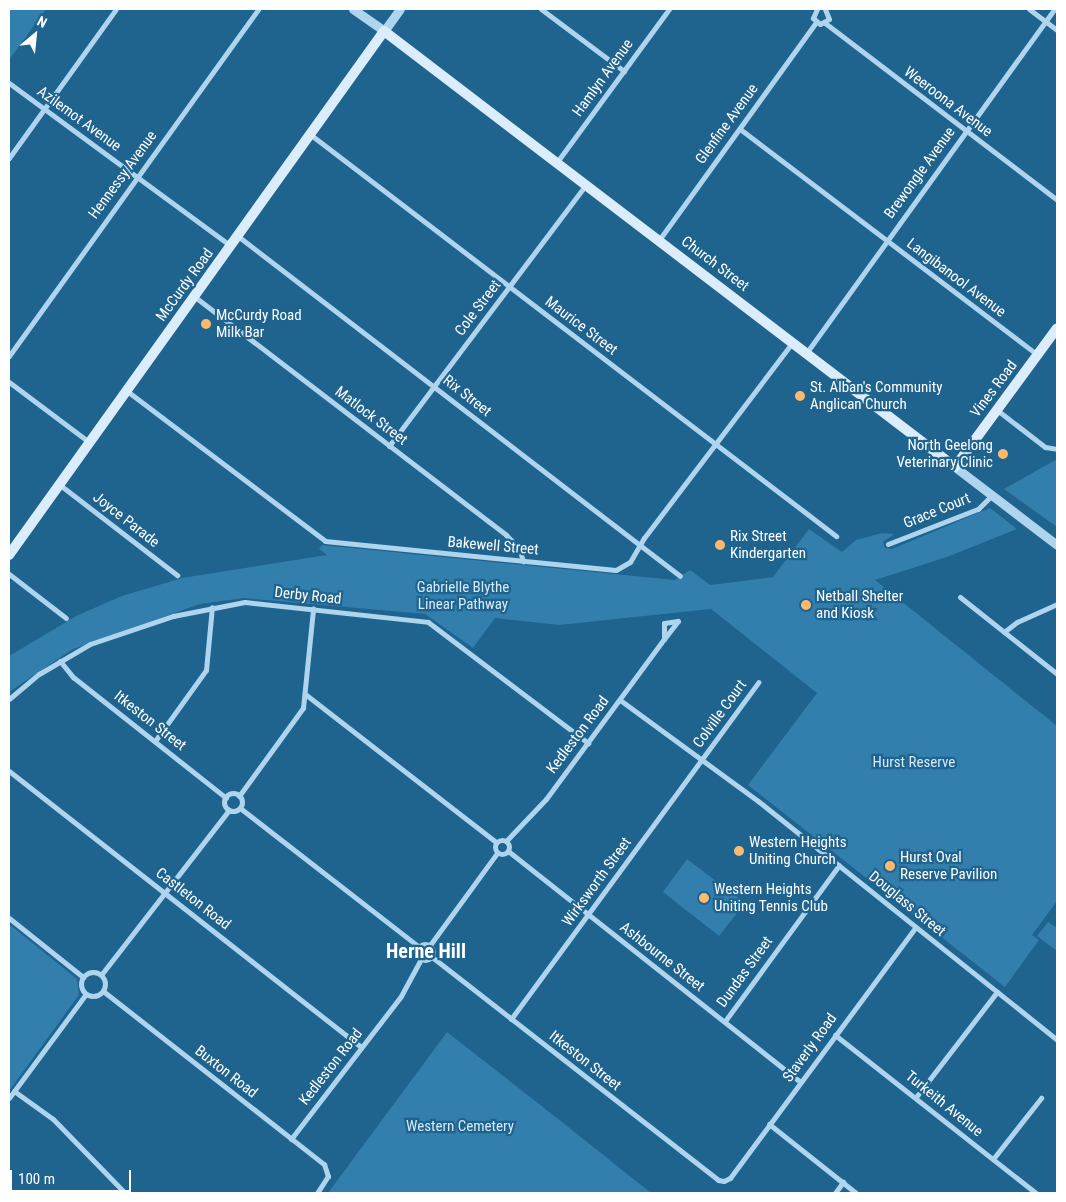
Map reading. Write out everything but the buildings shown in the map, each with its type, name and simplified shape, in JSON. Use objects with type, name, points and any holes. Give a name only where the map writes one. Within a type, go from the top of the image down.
[{"type":"main road","name":"McCurdy Road","points":[[9,555],[232,247],[384,31]]},
{"type":"main road","name":"Church Street","points":[[384,31],[807,352],[955,467]]},
{"type":"main road","name":"Vines Road","points":[[955,467],[1057,328]]},
{"type":"street","points":[[9,158],[116,9]]},
{"type":"street","name":"Hennessy Avenue","points":[[9,356],[258,9]]},
{"type":"street","name":"Church Street","points":[[353,9],[384,31]]},
{"type":"street","points":[[384,31],[400,9]]},
{"type":"street","points":[[541,9],[624,70]]},
{"type":"street","name":"Hamlyn Avenue","points":[[557,162],[669,9]]},
{"type":"street","points":[[817,9],[813,15],[816,22],[825,23],[829,16],[826,9]]},
{"type":"street","points":[[1029,9],[1057,30]]},
{"type":"street","name":"Brewongle Avenue","points":[[807,352],[1054,9]]},
{"type":"street","name":"Glenfine Avenue","points":[[659,240],[816,22]]},
{"type":"street","name":"Weeroona Avenue","points":[[825,23],[1057,200]]},
{"type":"street","name":"Azilemot Avenue","points":[[9,83],[232,247]]},
{"type":"street","name":"Langibanool Avenue","points":[[740,129],[1038,355]]},
{"type":"street","name":"Maurice Street","points":[[311,135],[836,536]]},
{"type":"street","name":"Cole Street","points":[[389,446],[586,184]]},
{"type":"street","name":"Rix Street","points":[[239,237],[680,576]]},
{"type":"street","name":"Matlock Street","points":[[195,297],[506,535],[519,548],[523,561]]},
{"type":"street","name":"Bakewell Street","points":[[127,391],[325,541],[618,570],[630,562],[640,544],[793,342]]},
{"type":"street","points":[[9,382],[90,442]]},
{"type":"street","points":[[998,410],[1045,447],[1057,450]]},
{"type":"street","name":"Church Street","points":[[955,467],[1057,545]]},
{"type":"street","name":"Joyce Parade","points":[[59,484],[177,575]]},
{"type":"street","name":"Grace Court","points":[[888,544],[978,509],[992,495]]},
{"type":"street","points":[[9,574],[66,618]]},
{"type":"street","points":[[960,597],[1057,674]]},
{"type":"street","name":"Derby Road","points":[[9,700],[26,684],[90,644],[135,627],[212,607],[245,602],[431,623],[588,743]]},
{"type":"street","points":[[1004,632],[1017,622],[1057,604]]},
{"type":"street","points":[[155,741],[206,670],[212,607]]},
{"type":"street","points":[[305,694],[496,842],[506,841],[508,850],[497,853],[430,946],[419,947],[240,808],[239,796],[303,708],[313,609]]},
{"type":"street","name":"Kedleston Road","points":[[506,841],[546,799],[664,639]]},
{"type":"street","name":"Itkeston Street","points":[[60,661],[73,677],[226,798]]},
{"type":"street","name":"Colville Court","points":[[702,760],[759,682]]},
{"type":"street","name":"Douglass Street","points":[[620,700],[839,865],[915,928],[1057,1040]]},
{"type":"street","name":"Wirksworth Street","points":[[511,1020],[702,760]]},
{"type":"street","name":"Castleton Road","points":[[9,771],[361,1047]]},
{"type":"street","points":[[229,810],[226,798],[231,794],[239,796]]},
{"type":"street","points":[[101,975],[229,810],[240,808]]},
{"type":"street","points":[[496,842],[497,853]]},
{"type":"street","name":"Ashbourne Street","points":[[508,850],[801,1082]]},
{"type":"street","name":"Dundas Street","points":[[725,1022],[839,865]]},
{"type":"street","points":[[9,918],[83,977]]},
{"type":"street","name":"Staverly Road","points":[[724,1181],[730,1178],[915,928]]},
{"type":"street","points":[[419,947],[418,955],[421,959],[432,957],[433,950],[430,946]]},
{"type":"street","name":"Itkeston Street","points":[[432,957],[718,1180],[724,1181]]},
{"type":"street","name":"Kedleston Road","points":[[291,1139],[401,996],[421,959]]},
{"type":"street","points":[[89,973],[101,975],[105,980],[103,991],[97,996],[86,994],[81,984],[83,977],[89,973]]},
{"type":"street","name":"Buxton Road","points":[[103,991],[324,1164],[328,1176],[317,1193]]},
{"type":"street","points":[[916,1097],[997,992]]},
{"type":"street","points":[[9,1098],[86,994]]},
{"type":"street","name":"Turkeith Avenue","points":[[835,1035],[1036,1193]]},
{"type":"street","points":[[14,1091],[53,1119],[125,1193]]},
{"type":"street","points":[[992,1159],[1041,1098]]},
{"type":"street","points":[[769,1124],[856,1193]]},
{"type":"street","points":[[835,1193],[843,1182]]},
{"type":"green space","points":[[9,9],[46,9],[9,60]]},
{"type":"green space","points":[[1057,459],[1057,527],[1004,489]]},
{"type":"green space","name":"Hurst Reserve","points":[[990,508],[1017,529],[947,557],[875,580],[1057,726],[1057,901],[1032,935],[1039,940],[1005,987],[748,785],[817,693],[711,609],[559,625],[495,618],[473,648],[425,614],[244,598],[200,604],[73,649],[9,692],[9,656],[78,615],[122,596],[182,578],[327,555],[319,549],[322,545],[675,580],[690,570],[710,585],[773,577],[809,529],[842,552],[856,540],[882,533],[894,534],[883,542],[885,548],[892,549]]},
{"type":"green space","name":"Western Heights Uniting Tennis Club","points":[[687,859],[745,903],[719,936],[663,892]]},
{"type":"green space","points":[[1048,922],[1057,928],[1057,951],[1037,936]]},
{"type":"green space","points":[[9,924],[77,979],[79,995],[9,1091]]},
{"type":"green space","name":"Western Cemetery","points":[[447,1032],[562,1122],[651,1193],[328,1193]]},
{"type":"place","name":"McCurdy Road Milk Bar","points":[[206,324]]},
{"type":"place","name":"St. Alban's Community Anglican Church","points":[[800,396]]},
{"type":"place","name":"North Geelong Veterinary Clinic","points":[[1003,454]]},
{"type":"place","name":"Rix Street Kindergarten","points":[[720,545]]},
{"type":"place","name":"Netball Shelter and Kiosk","points":[[806,605]]},
{"type":"place","name":"Western Heights Uniting Church","points":[[739,851]]},
{"type":"place","name":"Hurst Oval Reserve Pavilion","points":[[890,866]]},
{"type":"place","name":"Western Heights Uniting Tennis Club","points":[[704,898]]},
{"type":"district","name":"Herne Hill","points":[[426,951]]},
{"type":"park label","name":"Gabrielle Blythe Linear Pathway","points":[[463,596]]}]
